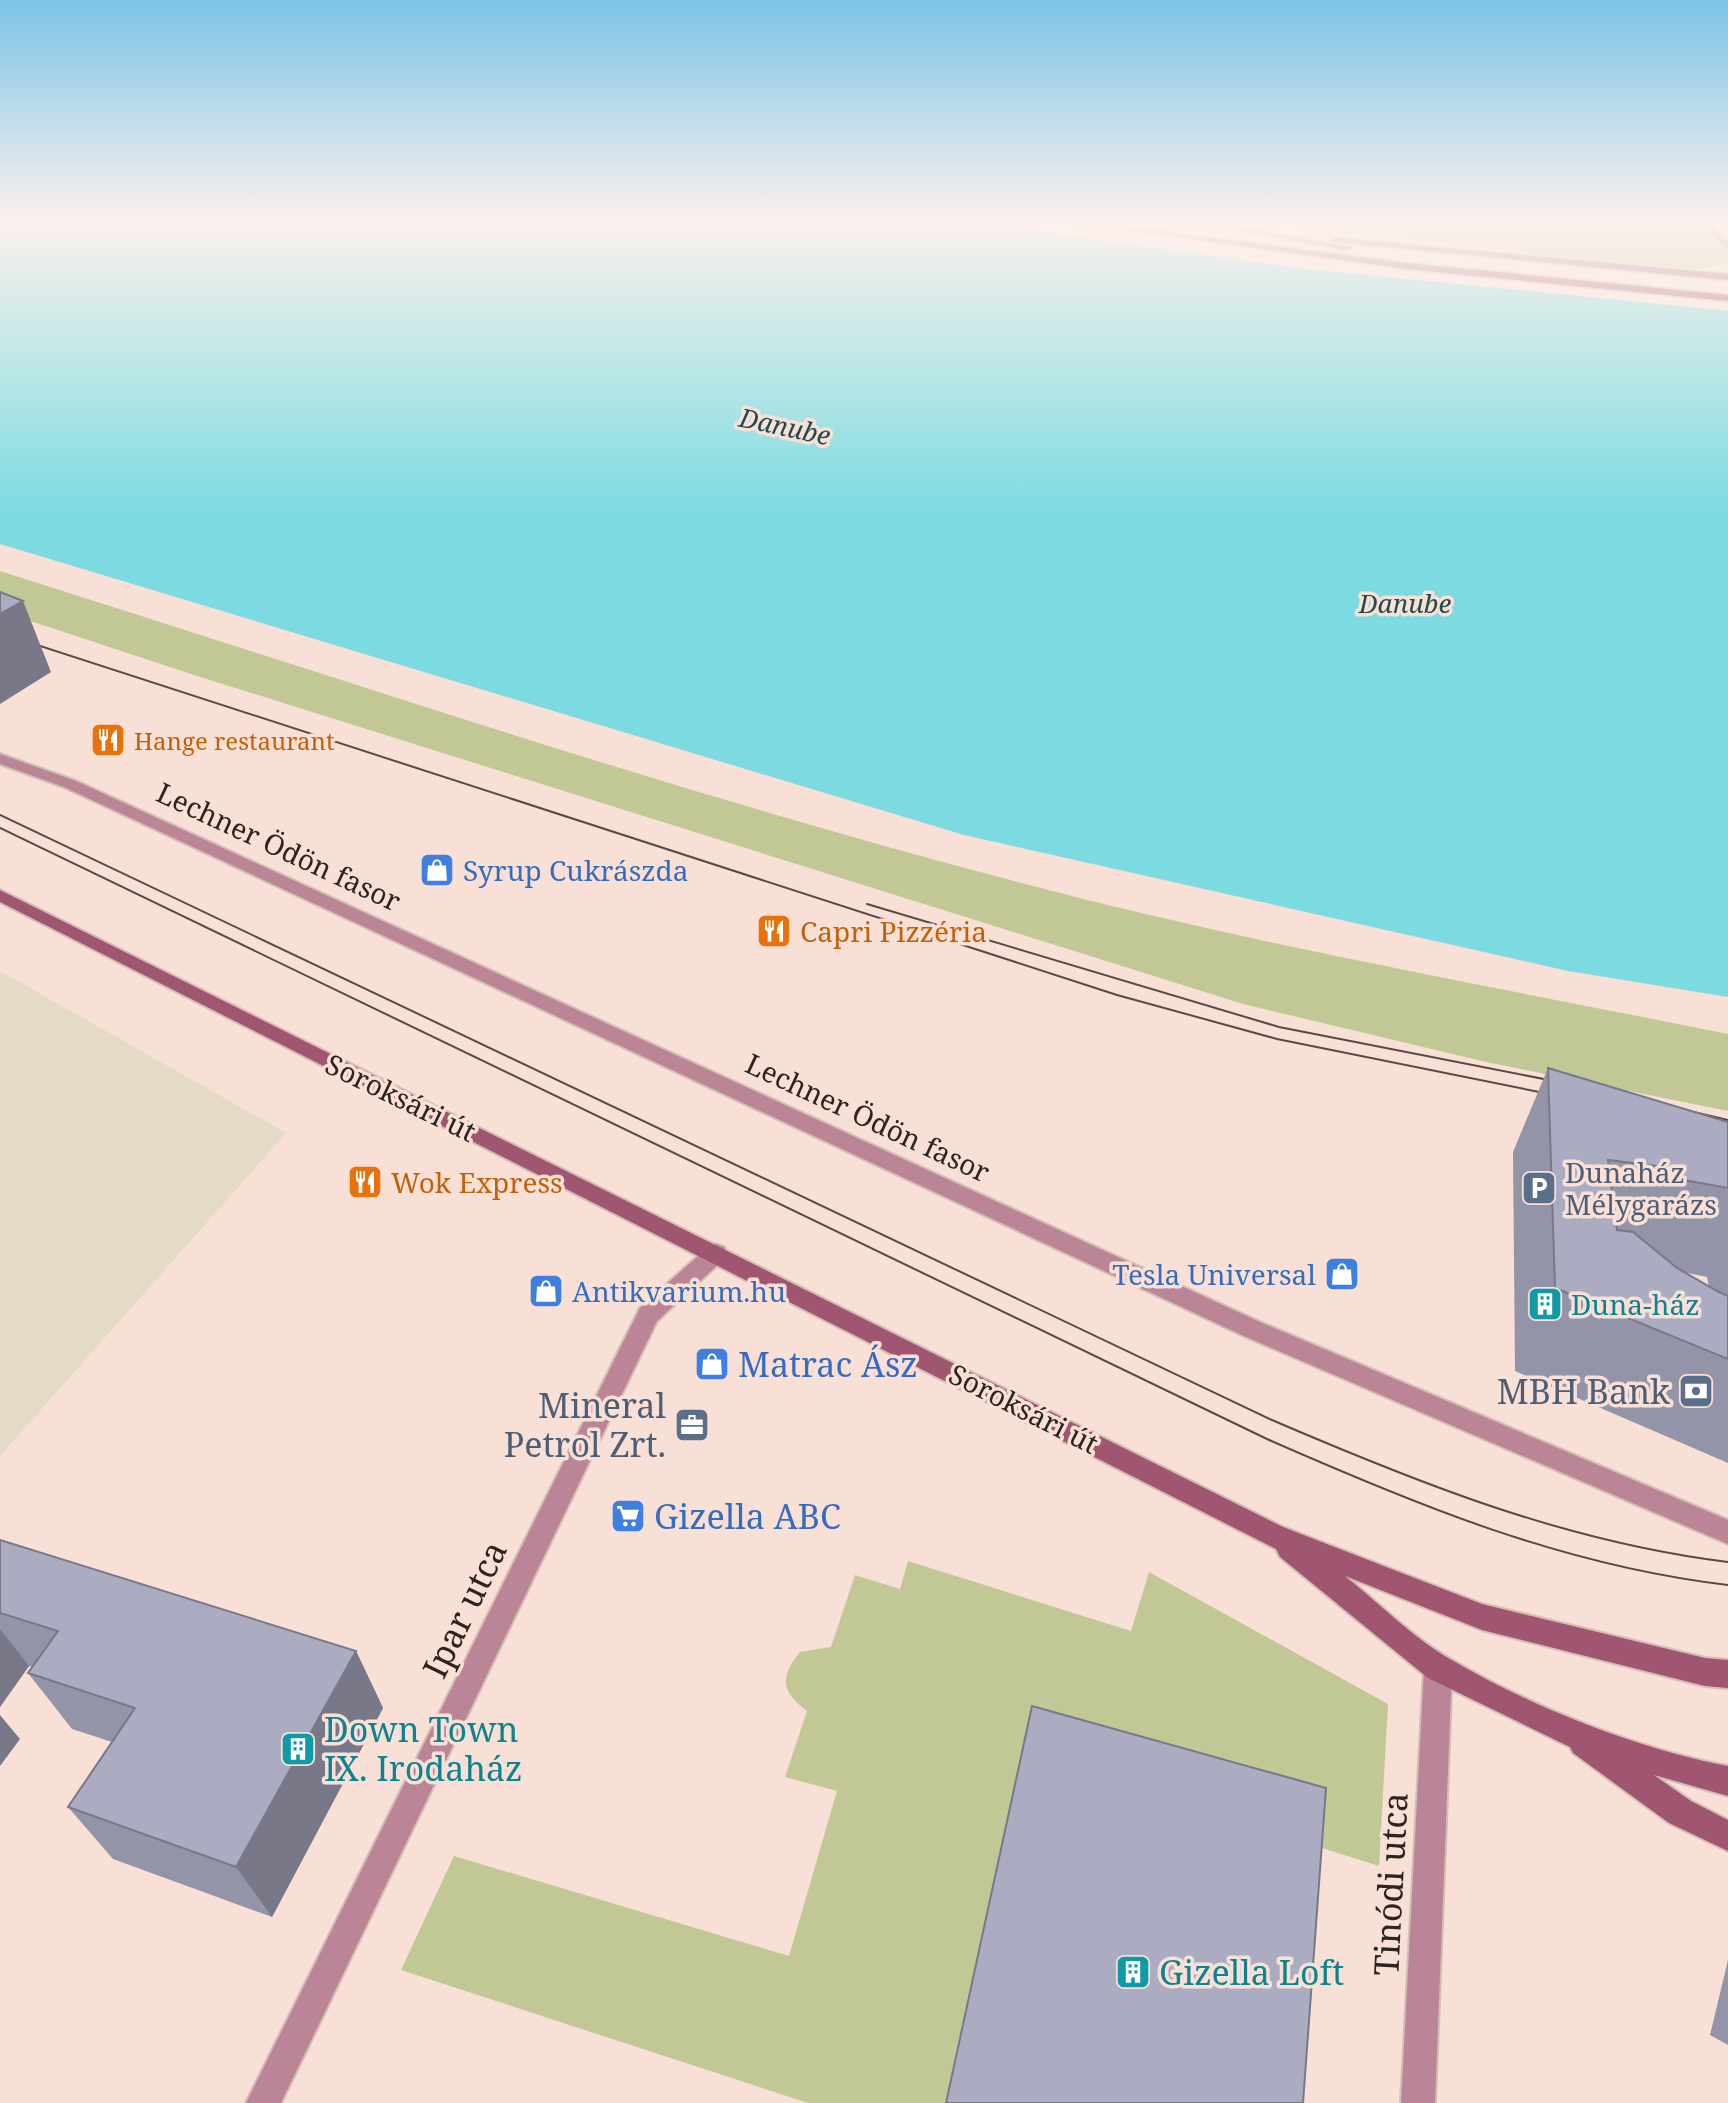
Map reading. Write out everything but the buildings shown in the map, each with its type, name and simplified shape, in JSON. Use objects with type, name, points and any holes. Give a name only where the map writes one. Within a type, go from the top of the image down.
[{"type":"main road","name":"Soroksári út","points":[[0,895],[1274,1536],[1482,1617],[1720,1676]]},
{"type":"main road","name":"Soroksári út","points":[[1274,1536],[1438,1668],[1563,1730]]},
{"type":"main road","points":[[1563,1730],[1697,1775],[1728,1781]]},
{"type":"main road","points":[[1563,1730],[1680,1812],[1728,1836]]},
{"type":"street","name":"Lechner Ödön fasor","points":[[0,759],[70,784],[1252,1329],[1723,1528]]},
{"type":"street","name":"Ipar utca","points":[[263,2103],[648,1315],[716,1253]]},
{"type":"street","name":"Tinódi utca","points":[[1418,2103],[1438,1668]]},
{"type":"shaded area","points":[[0,971],[286,1133],[0,1456]]},
{"type":"green space","points":[[0,571],[644,775],[1033,886],[1292,947],[1728,1034],[1728,1111],[1486,1062],[1243,1004],[194,675],[0,611]]},
{"type":"green space","points":[[908,1561],[1131,1631],[1149,1572],[1388,1704],[1379,1866],[1300,1841],[950,2103],[808,2103],[401,1970],[454,1856],[789,1956],[837,1791],[785,1777],[807,1711],[792,1697],[786,1676],[800,1652],[831,1647],[855,1575],[900,1589]]},
{"type":"water","name":"Danube","points":[[0,319],[1728,319],[1728,997],[1568,971],[964,835],[0,544]]},
{"type":"tram line","points":[[0,633],[1117,995],[1277,1039],[1559,1096]]},
{"type":"tram line","points":[[0,815],[1272,1420],[1495,1508],[1609,1540],[1728,1562]]},
{"type":"tram line","points":[[0,828],[1267,1439],[1379,1487],[1492,1530],[1608,1563],[1728,1585]]},
{"type":"tram line","points":[[867,904],[1279,1027],[1564,1083]]},
{"type":"tram line","points":[[1677,1108],[1728,1120]]},
{"type":"place","name":"Hange restaurant","points":[[108,740]]},
{"type":"place","name":"Syrup Cukrászda","points":[[437,870]]},
{"type":"place","name":"Capri Pizzéria","points":[[774,931]]},
{"type":"place","name":"Wok Express","points":[[365,1182]]},
{"type":"place","name":"Dunaház Mélygarázs","points":[[1539,1188]]},
{"type":"place","name":"Tesla Universal","points":[[1342,1274]]},
{"type":"place","name":"Antikvarium.hu","points":[[546,1291]]},
{"type":"place","name":"Duna-ház","points":[[1545,1304]]},
{"type":"place","name":"Matrac Ász","points":[[712,1364]]},
{"type":"place","name":"MBH Bank","points":[[1696,1391]]},
{"type":"place","name":"Mineral Petrol Zrt.","points":[[692,1425]]},
{"type":"place","name":"Gizella ABC","points":[[628,1516]]},
{"type":"place","name":"Down Town IX. Irodaház","points":[[298,1749]]},
{"type":"place","name":"Gizella Loft","points":[[1133,1972]]}]
